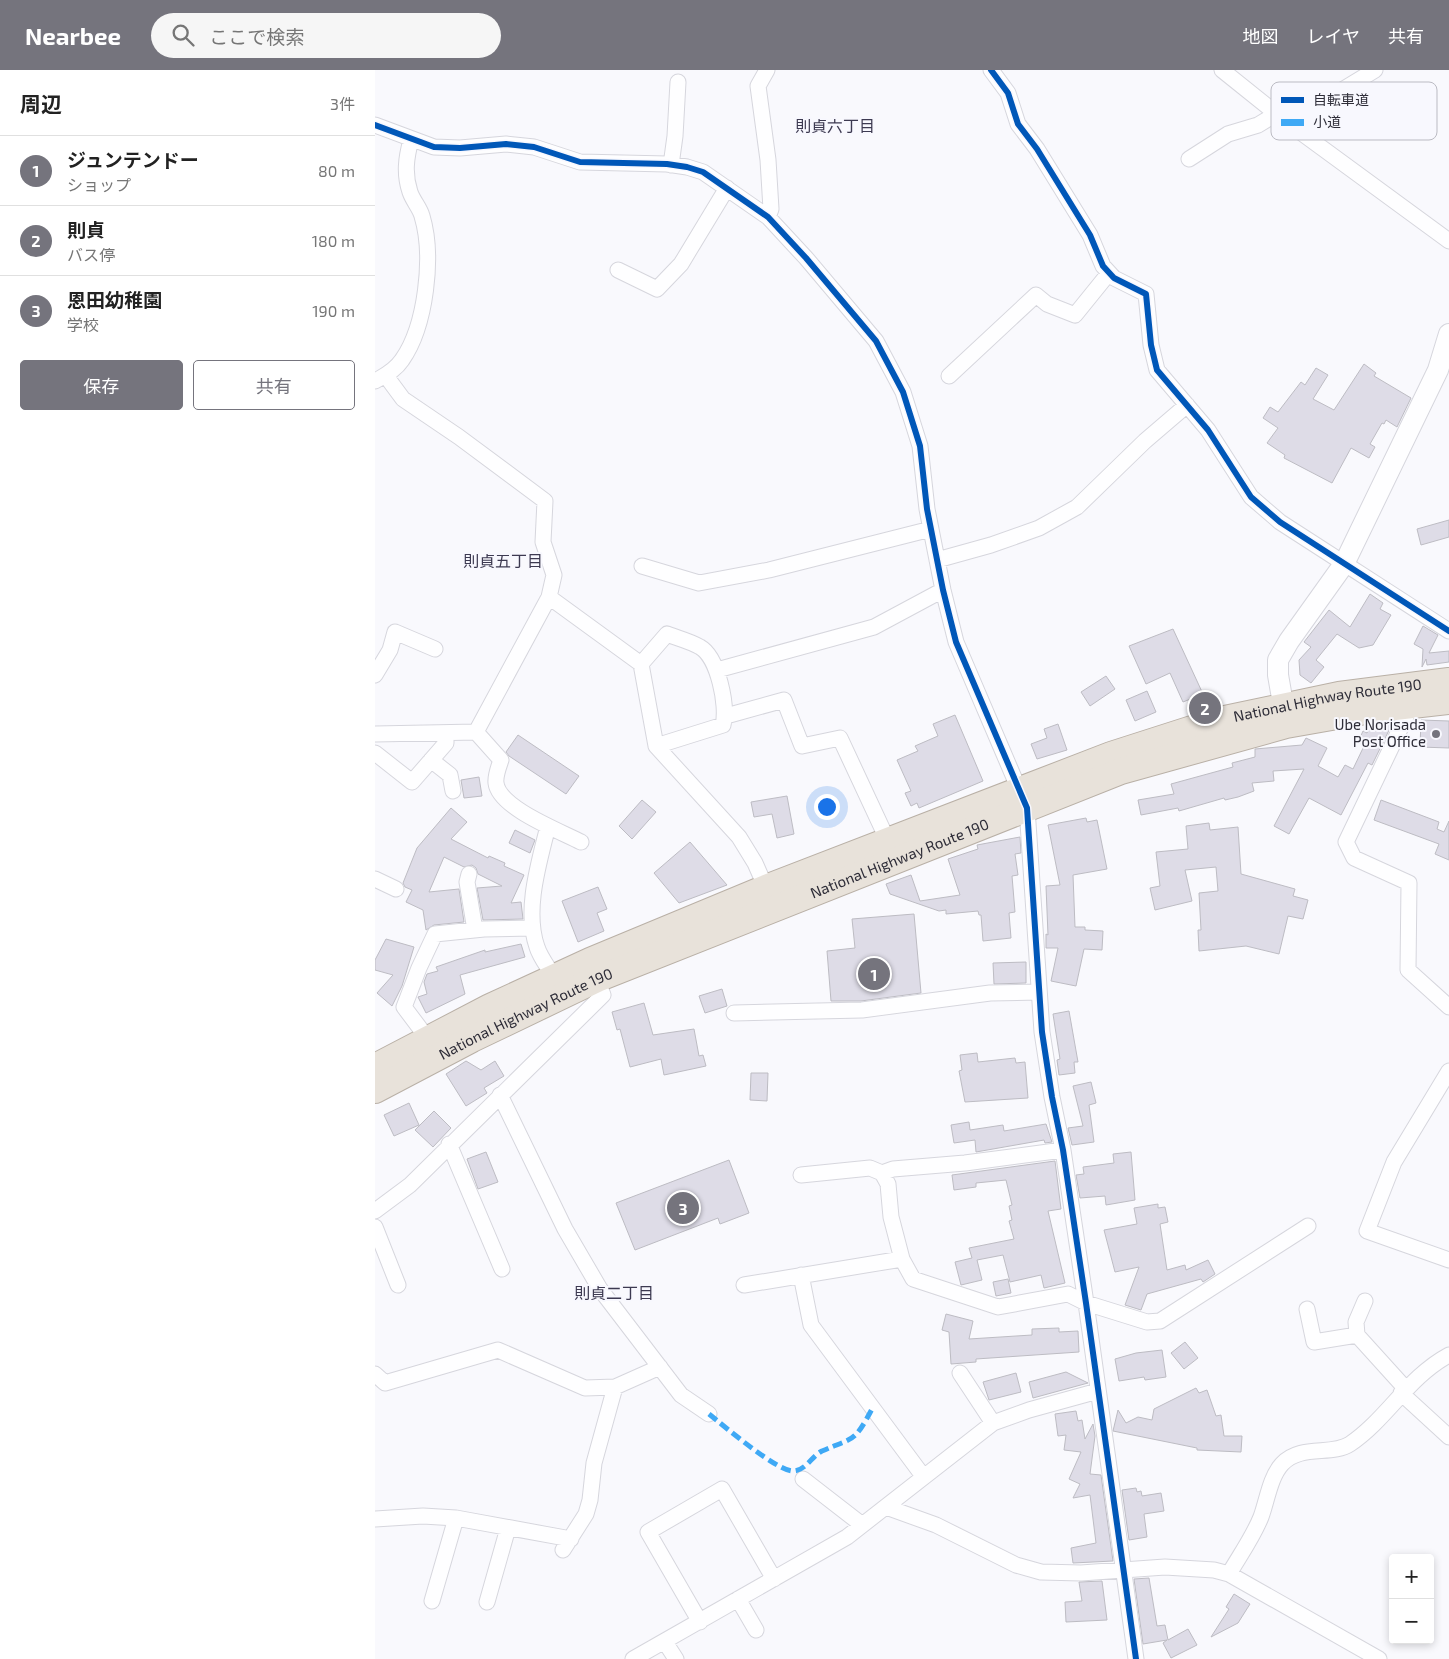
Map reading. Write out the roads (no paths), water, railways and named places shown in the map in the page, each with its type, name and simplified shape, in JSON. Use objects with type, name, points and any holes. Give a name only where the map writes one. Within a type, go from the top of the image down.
[{"type":"highway","name":"National Highway Route 190","points":[[375,1090],[472,1039],[594,970],[766,888],[888,841],[1121,771],[1285,716],[1339,695],[1449,681]]},
{"type":"highway","name":"National Highway Route 190","points":[[1285,716],[1449,701]]},
{"type":"highway","name":"National Highway Route 190","points":[[375,1067],[490,1006],[554,977],[594,970],[1024,799]]},
{"type":"street","points":[[767,70],[758,86],[768,160],[771,209],[768,217]]},
{"type":"street","points":[[991,70],[1008,93],[1018,124],[1068,196],[1091,235],[1103,266],[1114,278],[1147,294],[1151,345],[1157,370],[1207,430],[1251,497],[1280,522],[1449,631]]},
{"type":"street","points":[[1223,70],[1271,109]]},
{"type":"street","points":[[1352,82],[1375,70]]},
{"type":"street","points":[[671,165],[675,136],[678,82]]},
{"type":"street","points":[[1189,159],[1228,134],[1271,121]]},
{"type":"street","points":[[375,125],[411,140],[433,146],[460,148],[506,144],[525,146],[580,162],[671,165],[703,172],[768,217],[812,265],[876,341],[903,392],[920,446],[927,509],[943,590],[956,642],[1024,799],[1047,1069],[1063,1150],[1125,1570],[1136,1659]]},
{"type":"street","points":[[411,140],[406,160],[406,175],[411,194],[423,217],[427,247],[426,278],[421,317],[401,362],[380,378],[403,399],[459,436],[545,501],[543,542],[553,575],[549,597],[476,732]]},
{"type":"street","points":[[1312,140],[1449,241]]},
{"type":"street","points":[[618,270],[657,289],[681,264],[727,188]]},
{"type":"street","points":[[949,376],[1036,295],[1047,304],[1075,315],[1109,273]]},
{"type":"street","points":[[1285,716],[1278,660],[1289,641],[1344,564],[1438,370],[1449,334]]},
{"type":"street","points":[[937,560],[991,545],[1039,528],[1077,507],[1145,441],[1187,405]]},
{"type":"street","points":[[642,566],[699,583],[769,570],[931,529]]},
{"type":"street","points":[[717,670],[874,627],[943,590]]},
{"type":"street","points":[[549,597],[641,664],[656,746],[739,837],[755,863],[766,888]]},
{"type":"street","points":[[375,675],[390,650],[395,632],[435,649]]},
{"type":"street","points":[[641,664],[667,634],[701,647],[717,670],[725,716],[723,725],[656,746]]},
{"type":"street","points":[[725,716],[784,700],[802,746],[840,738],[888,841]]},
{"type":"street","points":[[1412,704],[1346,842],[1354,858],[1409,883],[1408,970],[1449,1007]]},
{"type":"street","points":[[375,734],[476,732]]},
{"type":"street","points":[[476,732],[501,760],[496,783],[502,796],[515,808],[581,842]]},
{"type":"street","points":[[375,753],[411,782],[446,743],[446,733]]},
{"type":"street","points":[[431,760],[450,775],[453,791]]},
{"type":"street","points":[[548,826],[535,886],[532,928],[537,948],[554,977]]},
{"type":"street","points":[[469,874],[467,882],[475,930]]},
{"type":"street","points":[[375,880],[396,889]]},
{"type":"street","points":[[429,1039],[404,1007],[435,934],[475,930],[532,928]]},
{"type":"street","points":[[375,1210],[410,1185],[449,1144],[603,995],[594,970]]},
{"type":"street","points":[[734,1013],[862,1010],[990,993],[1039,992]]},
{"type":"street","points":[[1449,1071],[1394,1162],[1367,1231],[1449,1260]]},
{"type":"street","points":[[500,1095],[565,1229],[600,1289],[681,1395],[709,1414]]},
{"type":"street","points":[[449,1144],[502,1269]]},
{"type":"street","points":[[882,1173],[893,1169],[965,1163],[1063,1150]]},
{"type":"street","points":[[801,1175],[870,1168],[882,1173],[888,1184],[891,1217],[902,1259],[913,1278],[998,1307],[1068,1294],[1086,1303],[1147,1322],[1160,1321],[1308,1226]]},
{"type":"street","points":[[375,1227],[398,1285]]},
{"type":"street","points":[[743,1285],[902,1259]]},
{"type":"street","points":[[801,1275],[811,1325],[923,1476]]},
{"type":"street","points":[[1365,1301],[1356,1322],[1357,1336],[1403,1391],[1449,1437]]},
{"type":"street","points":[[1307,1309],[1314,1342],[1357,1336]]},
{"type":"street","points":[[375,1374],[385,1383],[498,1350],[585,1388],[615,1387],[660,1367]]},
{"type":"street","points":[[1229,1574],[1261,1518],[1280,1466],[1288,1457],[1305,1452],[1347,1446],[1373,1427],[1403,1391],[1437,1362],[1449,1355]]},
{"type":"street","points":[[960,1373],[993,1423]]},
{"type":"street","points":[[375,1519],[423,1516],[456,1518],[508,1528],[567,1545],[586,1514],[590,1500],[594,1464],[615,1387]]},
{"type":"street","points":[[633,1659],[847,1538],[861,1524],[886,1507],[923,1476],[993,1423],[1029,1410],[1098,1391]]},
{"type":"street","points":[[803,1479],[861,1524]]},
{"type":"street","points":[[700,1622],[648,1532],[664,1522],[722,1489],[774,1578]]},
{"type":"street","points":[[886,1507],[936,1525],[1016,1565],[1041,1572],[1081,1573],[1165,1567],[1215,1570],[1229,1574],[1379,1659]]},
{"type":"street","points":[[432,1601],[456,1518]]},
{"type":"street","points":[[487,1602],[508,1528]]},
{"type":"street","points":[[738,1599],[756,1630]]},
{"type":"street","points":[[665,1642],[676,1659]]},
{"type":"place","name":"則貞","points":[[1205,708]]},
{"type":"place","name":"Ube Norisada Post Office","points":[[1436,734]]},
{"type":"place","name":"ジュンテンドー","points":[[874,974]]},
{"type":"place","name":"恩田幼稚園","points":[[683,1208]]},
{"type":"district","name":"則貞六丁目","points":[[835,126]]},
{"type":"district","name":"則貞五丁目","points":[[503,561]]},
{"type":"district","name":"則貞二丁目","points":[[614,1293]]}]
